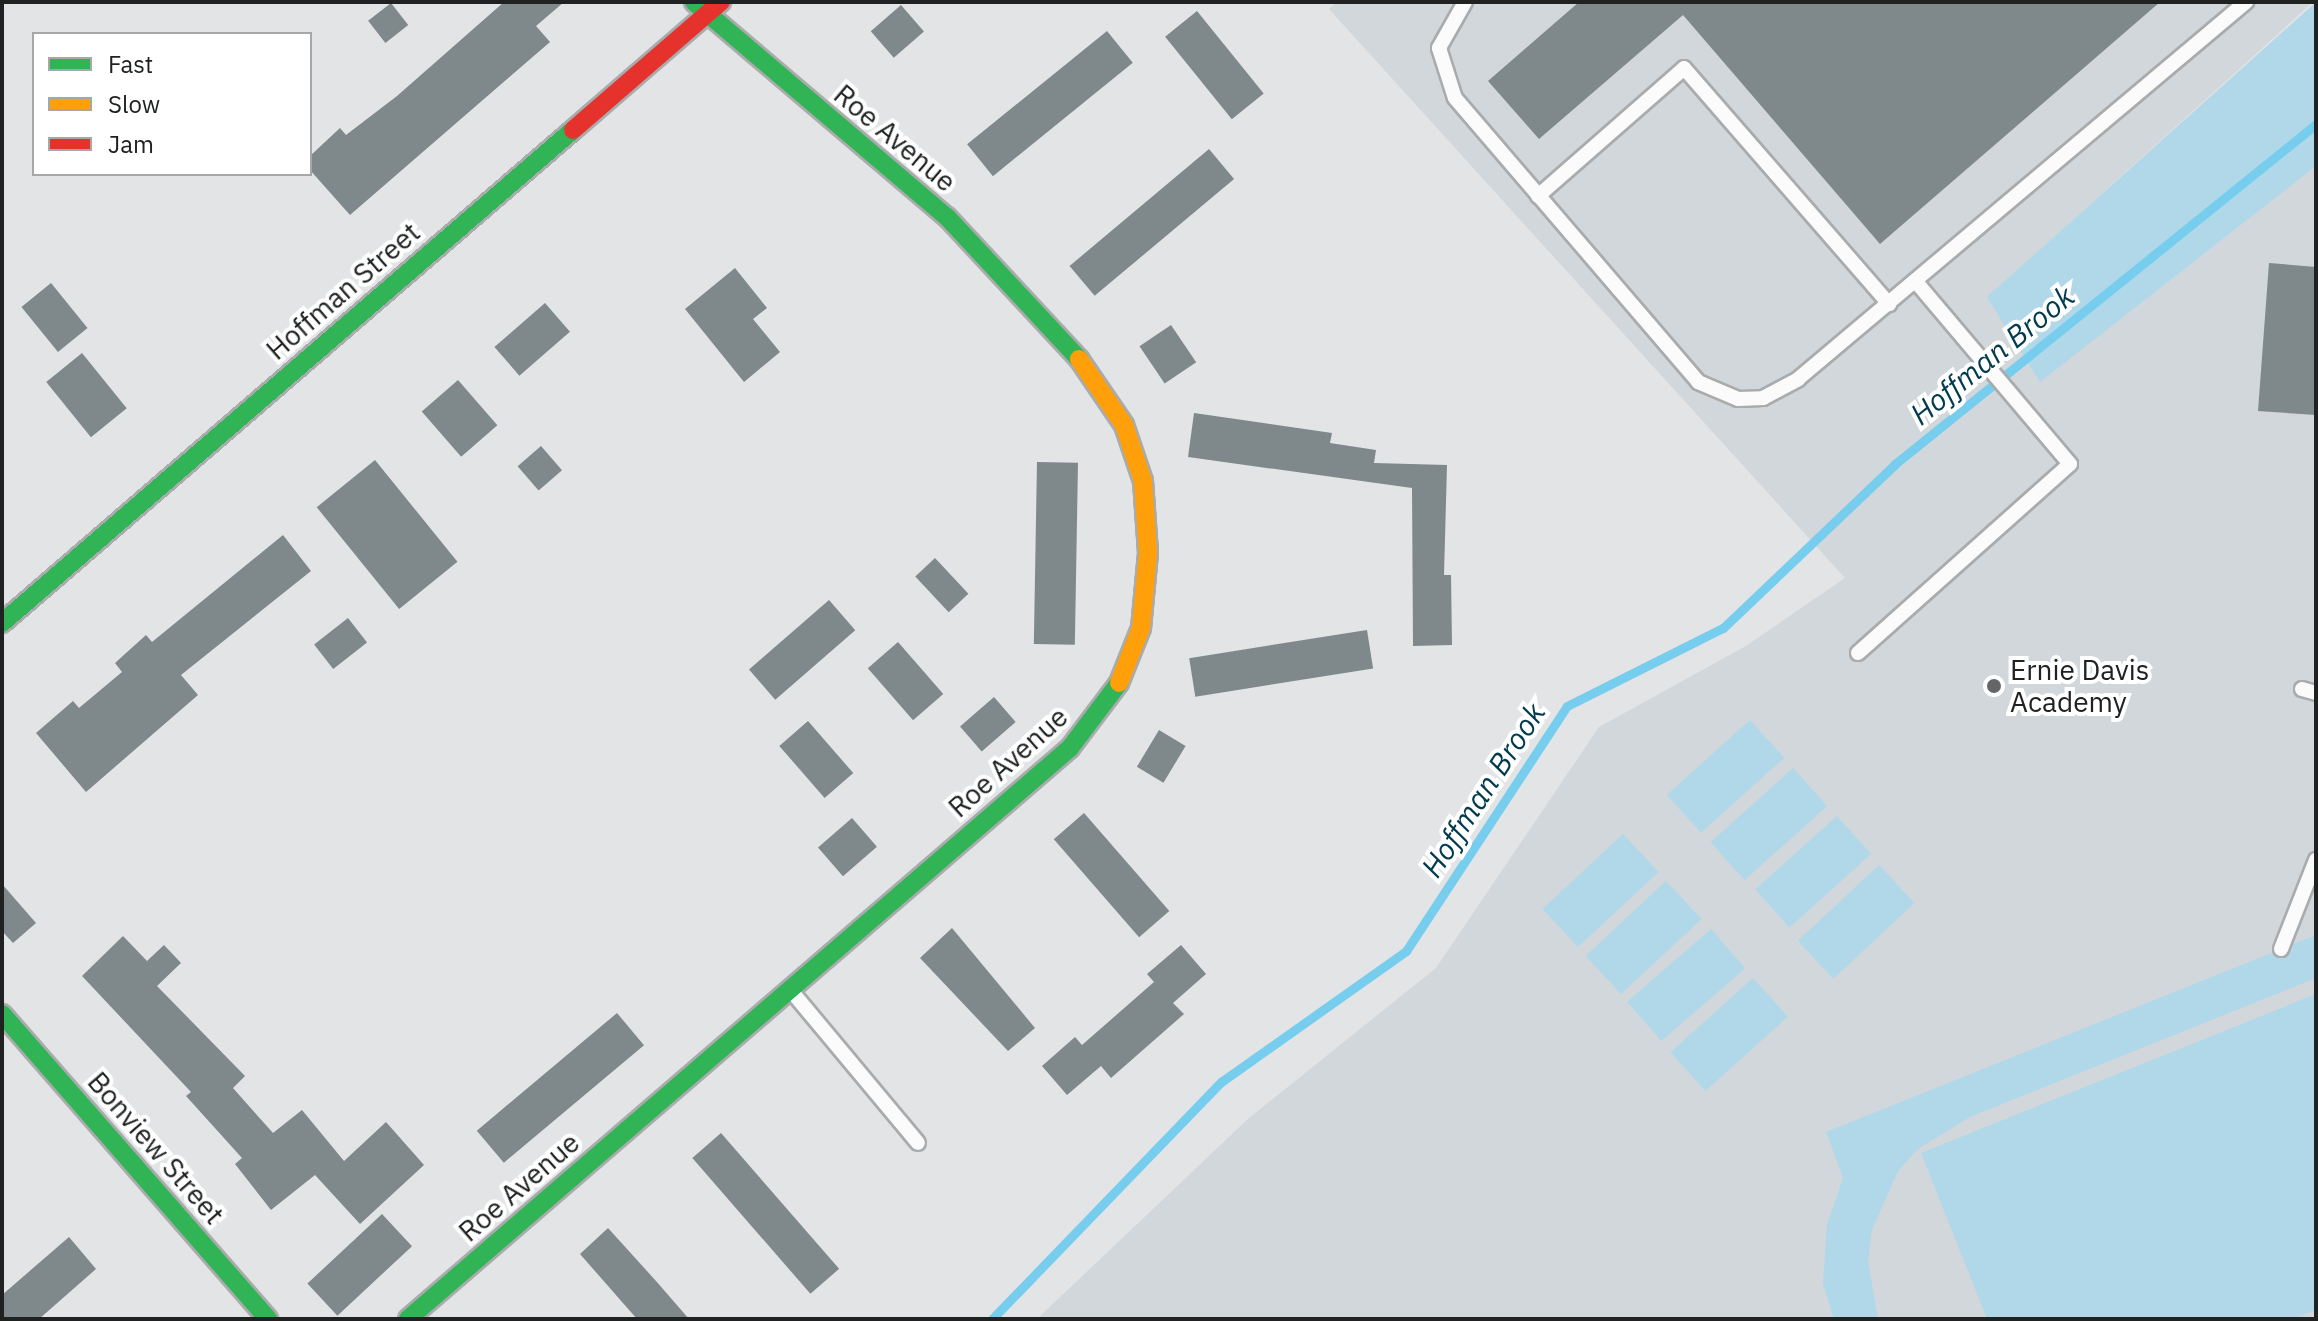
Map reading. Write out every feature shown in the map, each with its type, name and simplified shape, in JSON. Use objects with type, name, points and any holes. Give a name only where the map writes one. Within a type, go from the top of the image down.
[{"type":"street","name":"Hoffman Street","points":[[2,623],[699,9],[721,2]]},
{"type":"street","name":"Roe Avenue","points":[[408,1319],[791,989],[1094,721],[1119,684],[1141,628],[1148,553],[1143,481],[1124,425],[1086,366],[1021,290],[947,217],[699,9]]},
{"type":"street","name":"Bonview Street","points":[[2,1014],[268,1319]]},
{"type":"lane","points":[[1465,2],[1444,29],[1443,74],[1455,98],[1698,382],[1719,395],[1738,399],[1782,391],[1916,282],[2246,2]]},
{"type":"lane","points":[[1538,196],[1684,68],[1889,304]]},
{"type":"lane","points":[[1858,653],[2070,464],[1916,282]]},
{"type":"lane","points":[[2281,949],[2316,860]]},
{"type":"lane","points":[[791,989],[918,1143]]},
{"type":"shaded area","name":"Ernie Davis Academy","points":[[1337,2],[2313,2],[1988,297],[2040,381],[2316,166],[2316,1319],[1037,1319],[1249,1118],[1436,968],[1599,727],[1746,646],[1845,578],[1329,9]]},
{"type":"shaded area","points":[[2316,2],[2316,166],[2040,382],[1987,297]]},
{"type":"shaded area","points":[[1750,720],[1784,758],[1701,833],[1667,795]]},
{"type":"shaded area","points":[[1793,768],[1827,806],[1745,880],[1711,842]]},
{"type":"shaded area","points":[[1837,816],[1871,854],[1789,928],[1755,890]]},
{"type":"shaded area","points":[[1623,834],[1658,872],[1578,947],[1543,909]]},
{"type":"shaded area","points":[[1879,865],[1914,903],[1833,979],[1798,941]]},
{"type":"shaded area","points":[[1666,881],[1701,919],[1621,994],[1586,956]]},
{"type":"shaded area","points":[[1711,929],[1745,968],[1661,1041],[1627,1002]]},
{"type":"shaded area","points":[[2316,935],[2316,978],[1970,1117],[1918,1149],[1898,1171],[1872,1230],[1868,1261],[1878,1319],[1834,1319],[1823,1284],[1827,1225],[1843,1178],[1826,1132]]},
{"type":"shaded area","points":[[1753,978],[1788,1017],[1705,1091],[1671,1052]]},
{"type":"shaded area","points":[[2316,994],[2316,1310],[2293,1319],[1987,1319],[1921,1153]]},
{"type":"building","points":[[504,2],[564,2],[536,26],[550,42],[350,215],[312,172],[312,154],[340,128],[346,135],[397,96]]},
{"type":"building","points":[[1579,2],[2160,2],[1880,244],[1683,15],[1539,139],[1488,81]]},
{"type":"building","points":[[391,3],[408,25],[385,43],[368,21]]},
{"type":"building","points":[[901,5],[924,31],[894,58],[871,31]]},
{"type":"building","points":[[1197,11],[1264,93],[1232,119],[1165,37]]},
{"type":"building","points":[[1107,31],[1133,63],[993,176],[967,144]]},
{"type":"building","points":[[1209,149],[1234,179],[1095,296],[1070,266]]},
{"type":"building","points":[[2269,263],[2316,267],[2316,415],[2258,411]]},
{"type":"building","points":[[735,268],[767,308],[753,319],[780,352],[744,382],[685,309]]},
{"type":"building","points":[[51,283],[88,328],[58,352],[21,307]]},
{"type":"building","points":[[545,303],[570,332],[519,376],[494,347]]},
{"type":"building","points":[[1171,325],[1196,362],[1165,384],[1139,346]]},
{"type":"building","points":[[82,353],[127,408],[91,437],[46,382]]},
{"type":"building","points":[[458,380],[497,425],[461,457],[422,411]]},
{"type":"building","points":[[1194,413],[1332,433],[1330,443],[1376,450],[1374,463],[1447,465],[1444,575],[1451,575],[1452,645],[1413,646],[1412,488],[1188,457]]},
{"type":"building","points":[[541,446],[562,470],[539,490],[518,466]]},
{"type":"building","points":[[375,460],[457,562],[399,609],[317,507]]},
{"type":"building","points":[[1037,462],[1078,463],[1075,645],[1034,644]]},
{"type":"building","points":[[283,535],[311,571],[181,675],[198,695],[86,792],[36,733],[73,701],[79,708],[122,672],[115,663],[146,635],[152,642]]},
{"type":"building","points":[[935,558],[968,594],[949,612],[915,576]]},
{"type":"building","points":[[829,600],[855,630],[775,700],[749,670]]},
{"type":"building","points":[[348,618],[367,642],[333,669],[314,644]]},
{"type":"building","points":[[1367,630],[1373,669],[1195,697],[1189,658]]},
{"type":"building","points":[[898,642],[943,694],[913,720],[868,668]]},
{"type":"building","points":[[994,697],[1016,722],[982,751],[960,727]]},
{"type":"building","points":[[808,721],[853,773],[825,798],[779,746]]},
{"type":"building","points":[[1159,730],[1186,746],[1163,783],[1137,767]]},
{"type":"building","points":[[1084,813],[1169,911],[1139,937],[1054,839]]},
{"type":"building","points":[[852,818],[877,847],[843,876],[818,848]]},
{"type":"building","points":[[2,884],[36,923],[13,943],[2,931]]},
{"type":"building","points":[[952,928],[1035,1028],[1008,1051],[920,958]]},
{"type":"building","points":[[123,936],[147,961],[164,945],[181,963],[157,986],[245,1076],[233,1088],[273,1133],[302,1110],[344,1161],[386,1122],[424,1165],[360,1224],[315,1175],[271,1210],[235,1164],[242,1158],[186,1096],[191,1092],[82,976]]},
{"type":"building","points":[[1181,945],[1206,974],[1173,1003],[1184,1014],[1111,1078],[1101,1066],[1067,1095],[1042,1066],[1075,1037],[1082,1045],[1154,982],[1147,974]]},
{"type":"building","points":[[617,1013],[644,1045],[504,1163],[477,1131]]},
{"type":"building","points":[[721,1133],[839,1269],[810,1294],[692,1158]]},
{"type":"building","points":[[382,1214],[412,1246],[337,1316],[307,1284]]},
{"type":"building","points":[[608,1228],[689,1319],[637,1319],[580,1254]]},
{"type":"building","points":[[69,1237],[96,1269],[39,1319],[2,1319],[2,1295]]},
{"type":"waterway","name":"Hoffman Brook","points":[[992,1319],[1221,1082],[1406,951],[1567,706],[1723,628],[1895,464],[2316,124]]},
{"type":"traffic: fast","points":[[694,2],[947,217],[1079,359]]},
{"type":"traffic: fast","points":[[2,623],[573,130]]},
{"type":"traffic: fast","points":[[408,1319],[1070,748],[1119,683]]},
{"type":"traffic: fast","points":[[2,1014],[268,1319]]},
{"type":"traffic: slow","points":[[1079,359],[1124,425],[1143,481],[1148,553],[1141,628],[1119,683]]},
{"type":"traffic: jam","points":[[573,130],[721,2]]},
{"type":"place","name":"Ernie Davis Academy","points":[[1994,686]]}]
